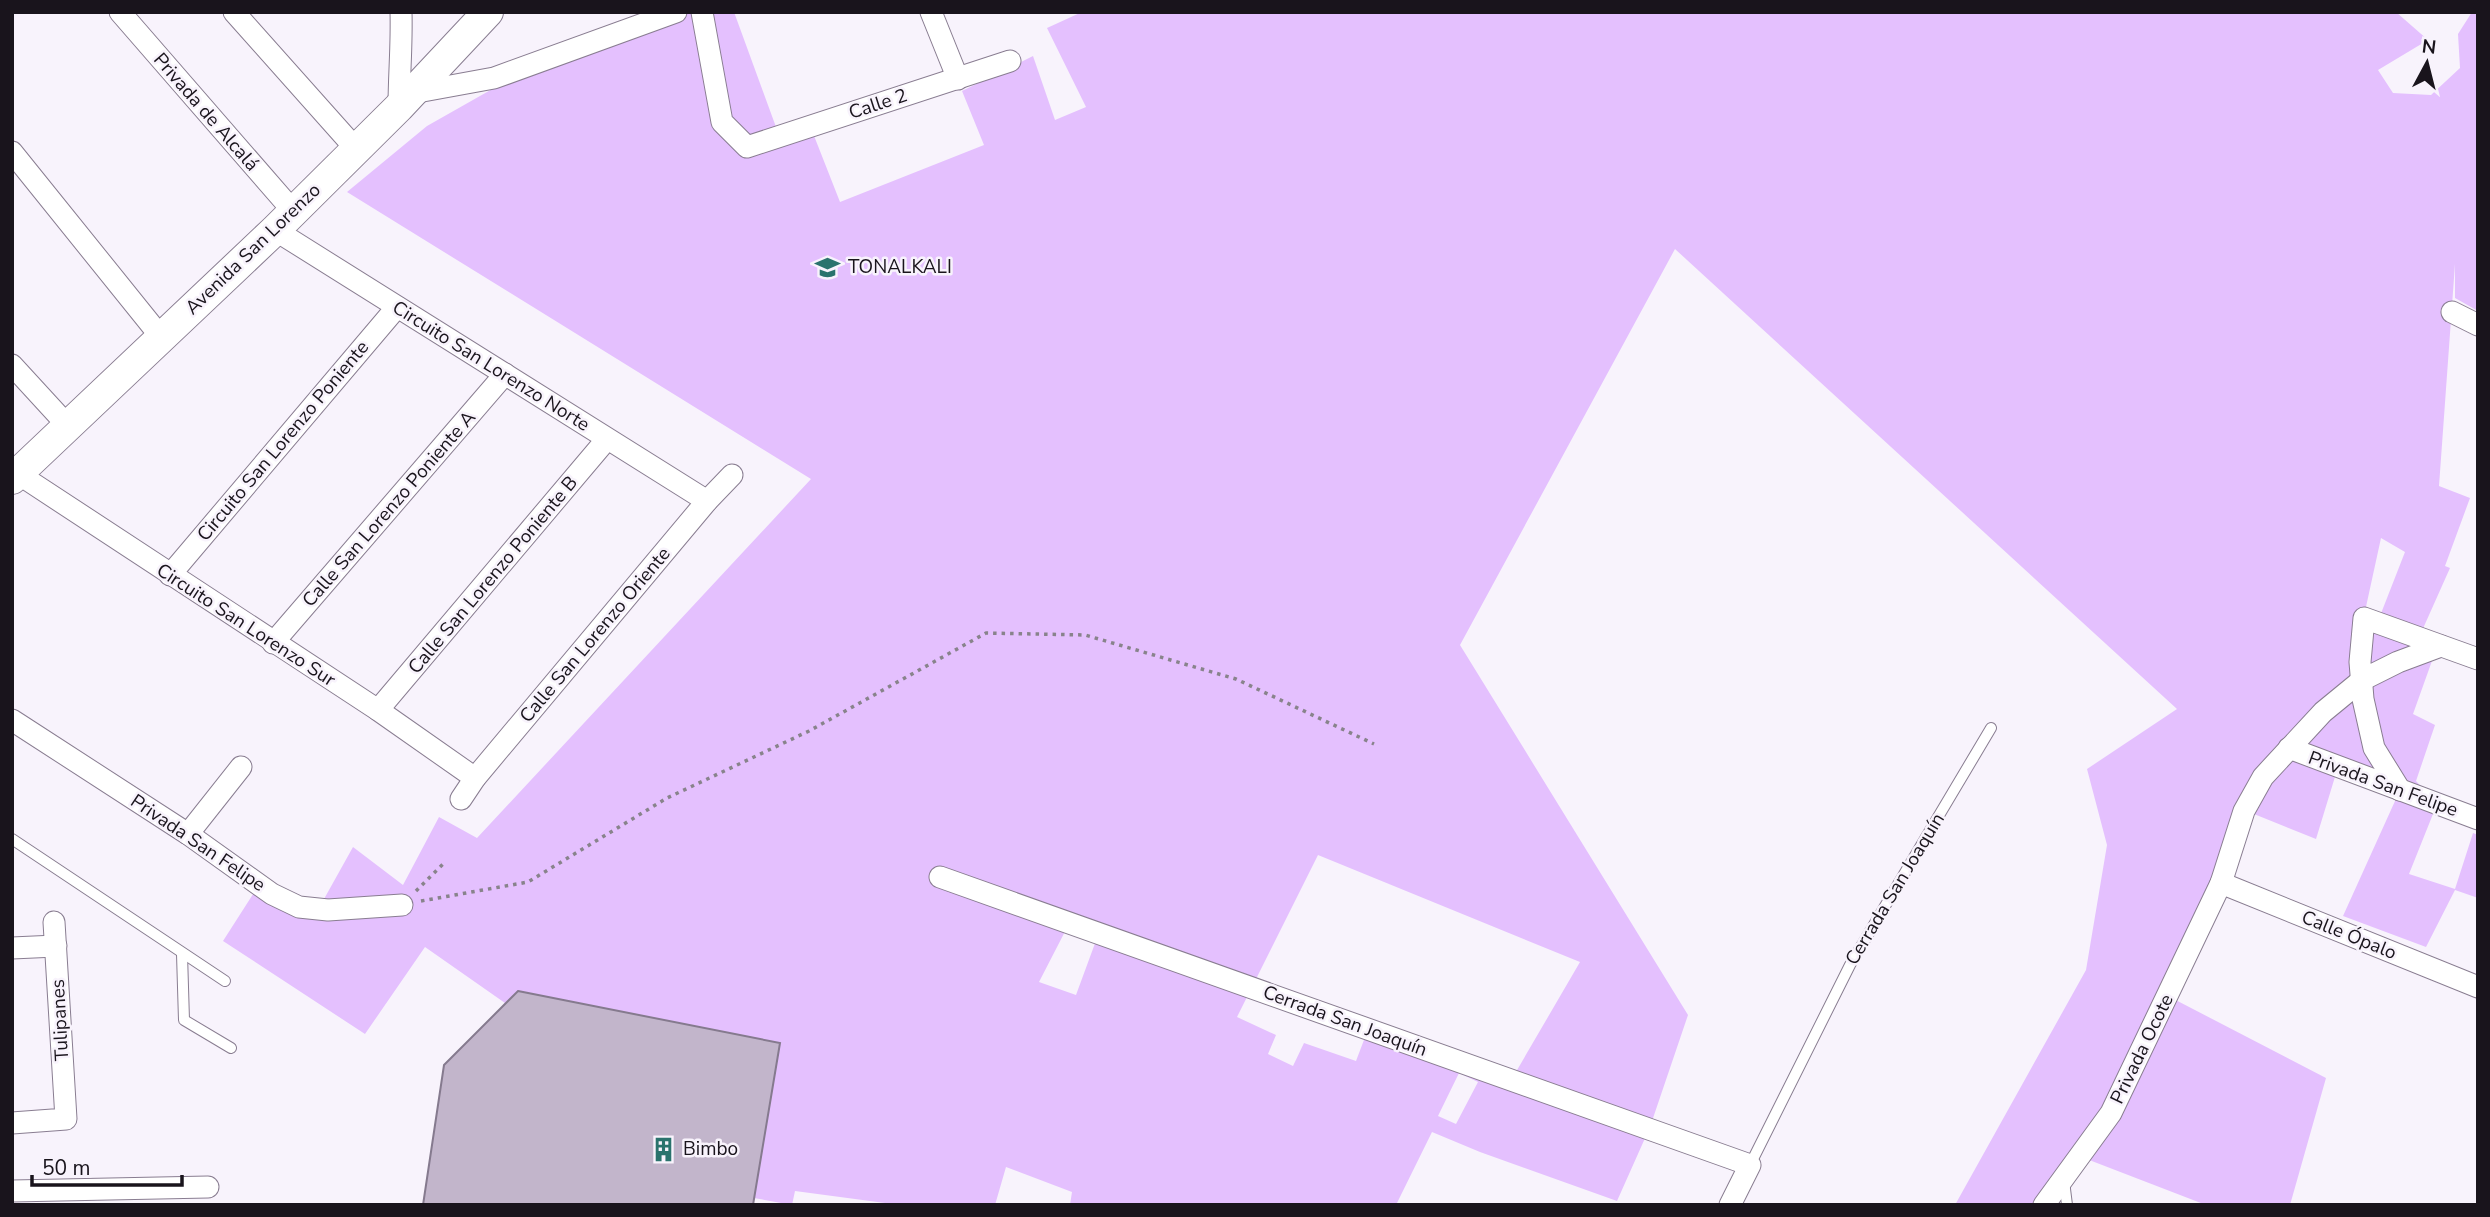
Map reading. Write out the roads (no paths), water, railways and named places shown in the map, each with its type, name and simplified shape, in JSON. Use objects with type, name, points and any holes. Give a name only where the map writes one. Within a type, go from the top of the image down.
[{"type":"street","name":"Privada de Alcalá","points":[[120,12],[284,220]]},
{"type":"street","points":[[234,12],[356,149]]},
{"type":"street","points":[[401,12],[399,75],[405,100],[494,78],[676,12]]},
{"type":"street","name":"Avenida San Lorenzo","points":[[15,476],[284,220],[405,100],[488,12]]},
{"type":"street","name":"Calle 2","points":[[702,12],[722,122],[747,147],[1010,61]]},
{"type":"street","points":[[931,12],[958,79]]},
{"type":"street","points":[[12,152],[161,337]]},
{"type":"street","name":"Circuito San Lorenzo Norte","points":[[284,220],[397,307],[707,501]]},
{"type":"street","name":"Circuito San Lorenzo Poniente","points":[[170,575],[397,307]]},
{"type":"street","points":[[2452,312],[2478,325]]},
{"type":"street","points":[[12,365],[68,426]]},
{"type":"street","name":"Calle San Lorenzo Poniente A","points":[[273,643],[505,374]]},
{"type":"street","name":"Calle San Lorenzo Poniente B","points":[[378,710],[607,439]]},
{"type":"street","name":"Calle San Lorenzo Oriente","points":[[461,799],[475,778],[707,501],[732,475]]},
{"type":"street","name":"Circuito San Lorenzo Sur","points":[[15,476],[378,710],[475,778]]},
{"type":"street","points":[[2400,790],[2374,748],[2363,699],[2360,662],[2364,618],[2478,659]]},
{"type":"street","name":"Privada Ocote","points":[[2044,1205],[2111,1113],[2221,883],[2244,811],[2263,777],[2323,712],[2362,680],[2398,662],[2441,646]]},
{"type":"street","name":"Privada San Felipe","points":[[12,720],[188,834],[272,894],[299,907],[328,910],[402,905]]},
{"type":"street","name":"Privada San Felipe","points":[[2288,748],[2478,819]]},
{"type":"street","points":[[188,834],[241,767]]},
{"type":"street","name":"Cerrada San Joaquín","points":[[940,877],[1750,1165],[1730,1205]]},
{"type":"street","name":"Calle Ópalo","points":[[2221,883],[2478,987]]},
{"type":"street","name":"Tulipanes","points":[[12,1124],[66,1119],[54,922]]},
{"type":"street","points":[[12,947],[56,946]]},
{"type":"street","points":[[12,1191],[208,1187]]},
{"type":"lane","name":"Cerrada San Joaquín","points":[[1750,1165],[1850,965],[1991,728]]},
{"type":"lane","points":[[12,839],[225,981]]},
{"type":"lane","points":[[182,954],[184,1020],[231,1048]]},
{"type":"lane","points":[[2064,1178],[2067,1205]]},
{"type":"place","name":"TONALKALI","points":[[828,267]]},
{"type":"place","name":"Bimbo","points":[[663,1149]]}]
